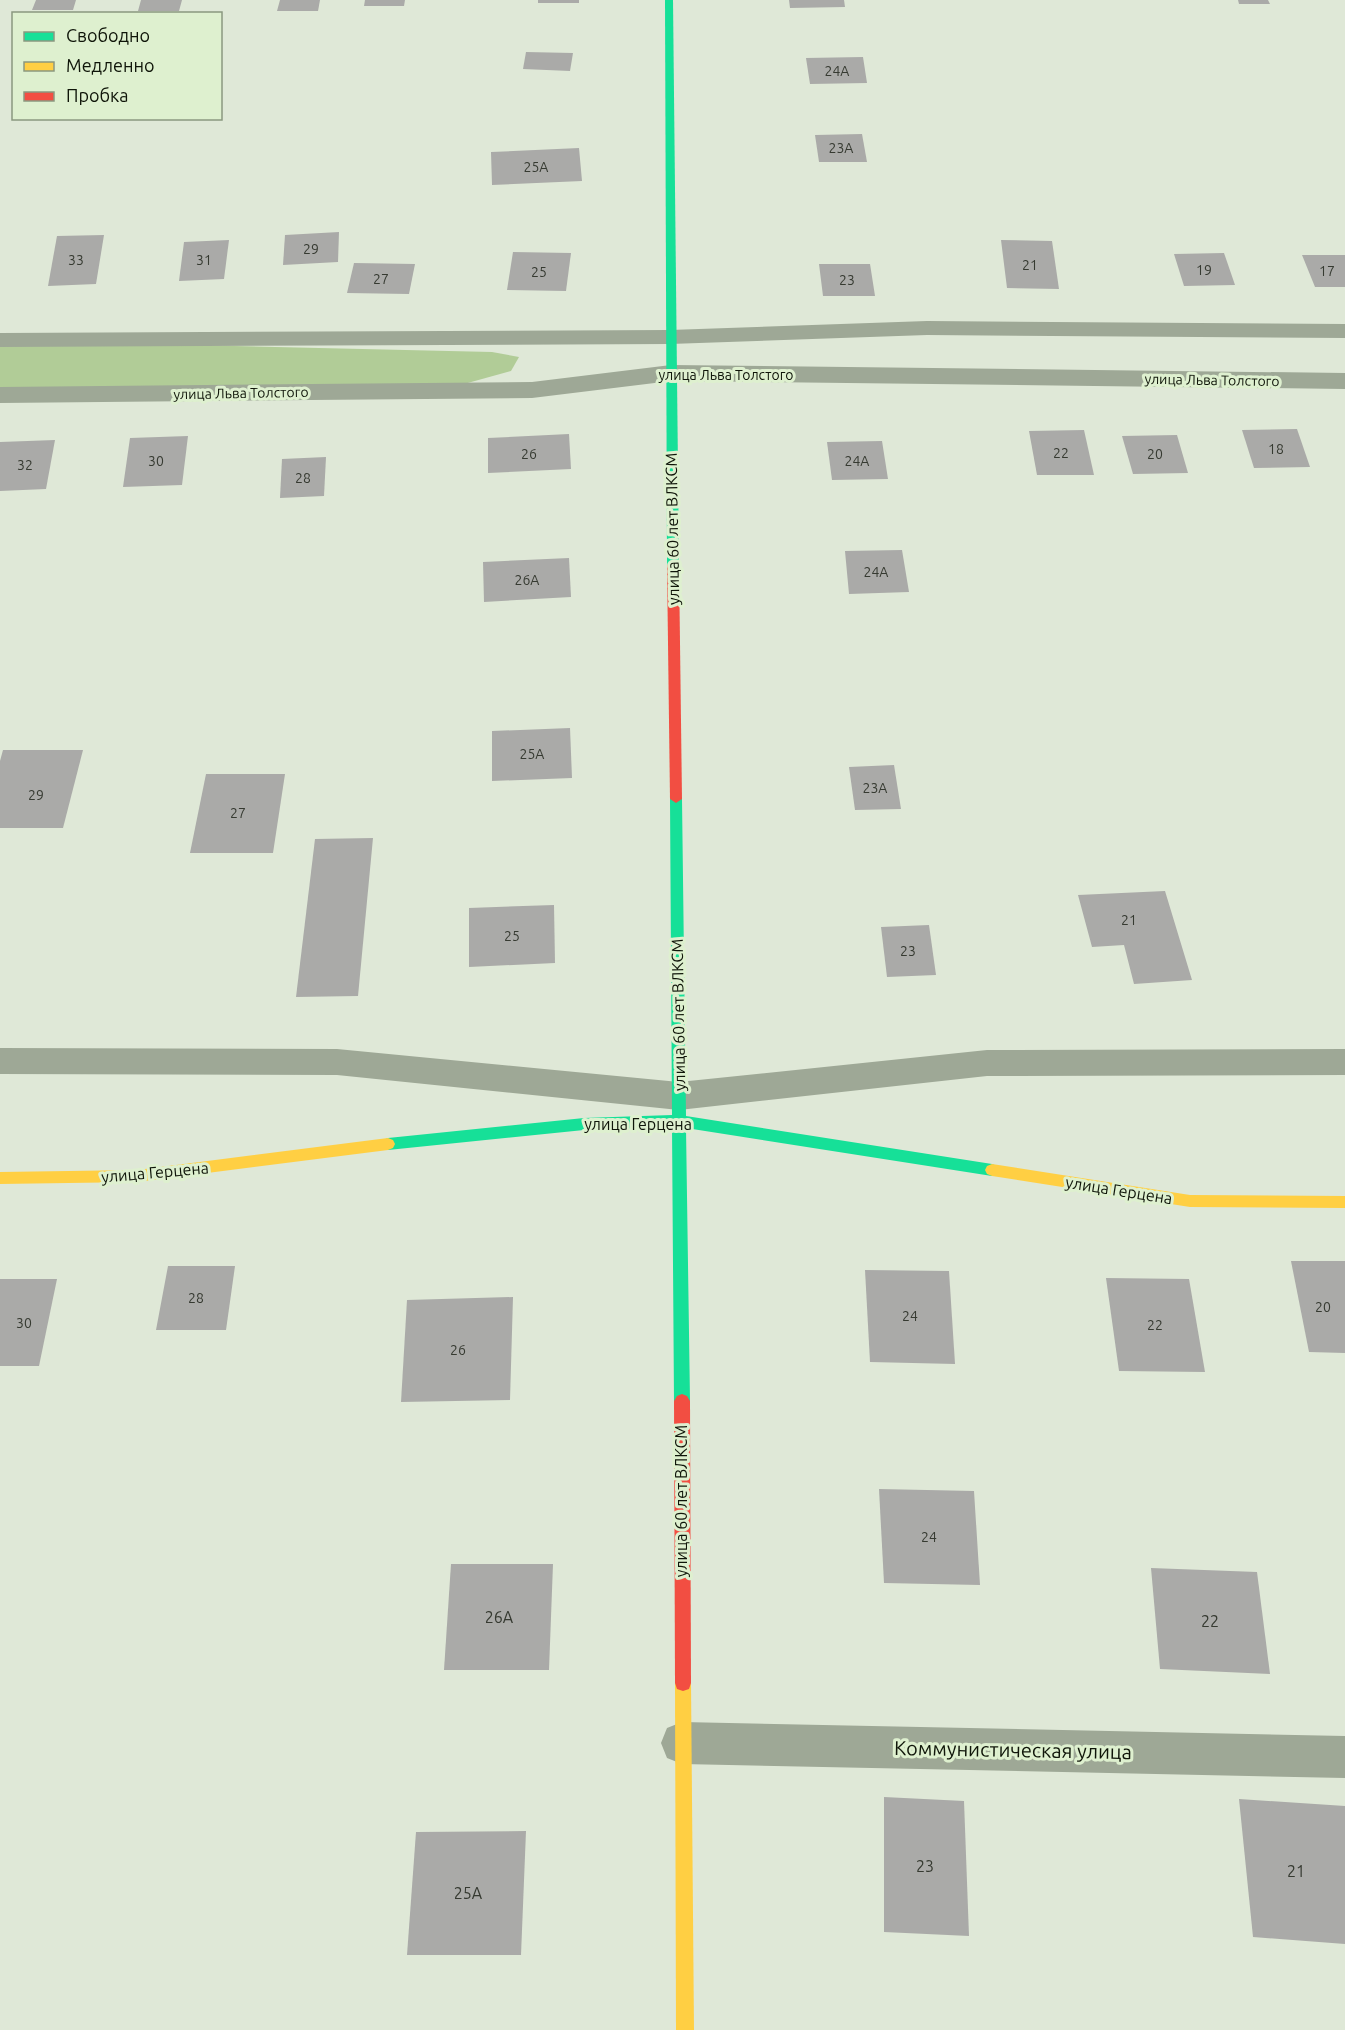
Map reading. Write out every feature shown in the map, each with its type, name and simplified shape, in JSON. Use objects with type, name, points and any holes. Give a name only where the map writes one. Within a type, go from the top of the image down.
[{"type":"street","name":"улица 60 лет ВЛКСМ","points":[[669,0],[670,373],[679,1109],[685,2030]]},
{"type":"street","points":[[0,340],[553,339],[927,328],[1345,331]]},
{"type":"street","name":"улица Льва Толстого","points":[[0,395],[532,390],[670,373],[1345,381]]},
{"type":"street","name":"улица Герцена","points":[[0,1061],[337,1062],[679,1109],[1190,1201],[1345,1202]]},
{"type":"street","name":"улица Герцена","points":[[0,1178],[137,1176],[404,1142],[573,1125],[987,1063],[1345,1062]]},
{"type":"street","name":"Коммунистическая улица","points":[[682,1743],[1345,1757]]},
{"type":"green space","points":[[101,343],[492,352],[519,357],[511,371],[464,384],[0,388],[0,345]]},
{"type":"building","points":[[36,0],[76,0],[73,10],[32,10]]},
{"type":"building","points":[[141,0],[182,0],[179,11],[138,11]]},
{"type":"building","points":[[280,0],[320,0],[318,11],[277,11]]},
{"type":"building","points":[[365,0],[405,0],[404,6],[364,6]]},
{"type":"building","points":[[538,0],[579,0],[579,3],[538,3]]},
{"type":"building","points":[[789,0],[844,0],[845,7],[790,8]]},
{"type":"building","points":[[1238,0],[1268,0],[1270,4],[1239,4]]},
{"type":"building","points":[[526,52],[573,53],[570,71],[523,69]]},
{"type":"building","points":[[863,57],[867,83],[810,84],[806,58]]},
{"type":"building","points":[[862,134],[867,162],[819,162],[815,135]]},
{"type":"building","points":[[579,148],[582,181],[492,185],[491,152]]},
{"type":"building","points":[[339,232],[338,262],[283,265],[285,235]]},
{"type":"building","points":[[104,235],[96,284],[48,286],[57,236]]},
{"type":"building","points":[[229,240],[224,279],[179,281],[184,242]]},
{"type":"building","points":[[1001,240],[1052,241],[1059,289],[1007,288]]},
{"type":"building","points":[[513,252],[571,253],[566,291],[507,290]]},
{"type":"building","points":[[1224,253],[1235,285],[1184,286],[1174,254]]},
{"type":"building","points":[[1302,255],[1345,255],[1345,287],[1315,287]]},
{"type":"building","points":[[354,263],[415,264],[409,294],[347,293]]},
{"type":"building","points":[[819,264],[870,264],[875,296],[823,296]]},
{"type":"building","points":[[1297,429],[1310,467],[1254,468],[1242,430]]},
{"type":"building","points":[[1084,430],[1094,475],[1037,475],[1029,431]]},
{"type":"building","points":[[569,434],[571,469],[488,473],[488,438]]},
{"type":"building","points":[[1177,435],[1188,473],[1133,474],[1122,436]]},
{"type":"building","points":[[188,436],[182,485],[123,487],[130,438]]},
{"type":"building","points":[[55,440],[46,489],[0,491],[0,442]]},
{"type":"building","points":[[882,441],[888,479],[832,480],[827,442]]},
{"type":"building","points":[[326,457],[324,496],[280,498],[282,459]]},
{"type":"building","points":[[902,550],[909,592],[849,594],[845,551]]},
{"type":"building","points":[[569,558],[571,597],[484,602],[483,562]]},
{"type":"building","points":[[570,728],[572,778],[492,781],[492,731]]},
{"type":"building","points":[[3,750],[83,750],[63,828],[0,828],[0,761]]},
{"type":"building","points":[[894,765],[901,809],[855,810],[849,767]]},
{"type":"building","points":[[206,774],[285,774],[273,853],[190,853]]},
{"type":"building","points":[[373,838],[358,996],[296,997],[315,839]]},
{"type":"building","points":[[1165,891],[1192,980],[1134,984],[1124,945],[1092,947],[1078,895]]},
{"type":"building","points":[[554,905],[555,963],[469,967],[469,908]]},
{"type":"building","points":[[929,925],[936,975],[887,977],[881,927]]},
{"type":"building","points":[[1291,1261],[1345,1261],[1345,1353],[1309,1352]]},
{"type":"building","points":[[168,1266],[235,1266],[226,1330],[156,1330]]},
{"type":"building","points":[[865,1270],[949,1271],[955,1364],[870,1362]]},
{"type":"building","points":[[1106,1278],[1189,1279],[1205,1372],[1119,1371]]},
{"type":"building","points":[[0,1279],[57,1279],[39,1366],[0,1366]]},
{"type":"building","points":[[513,1297],[510,1400],[401,1402],[407,1300]]},
{"type":"building","points":[[879,1489],[974,1491],[980,1585],[884,1583]]},
{"type":"building","points":[[451,1564],[553,1564],[549,1670],[444,1670]]},
{"type":"building","points":[[1151,1568],[1257,1572],[1270,1674],[1160,1669]]},
{"type":"building","points":[[884,1797],[964,1801],[969,1936],[884,1932]]},
{"type":"building","points":[[1239,1799],[1345,1806],[1345,1944],[1253,1937]]},
{"type":"building","points":[[526,1831],[521,1955],[407,1955],[416,1832]]},
{"type":"traffic: fast","points":[[669,0],[673,565]]},
{"type":"traffic: fast","points":[[676,799],[682,1401]]},
{"type":"traffic: fast","points":[[388,1144],[584,1124],[680,1121],[992,1170]]},
{"type":"traffic: slow","points":[[0,1178],[137,1176],[388,1144]]},
{"type":"traffic: slow","points":[[992,1170],[1190,1201],[1345,1202]]},
{"type":"traffic: slow","points":[[683,1683],[685,2030]]},
{"type":"traffic: jam","points":[[673,565],[676,799]]},
{"type":"traffic: jam","points":[[682,1401],[683,1683]]}]
